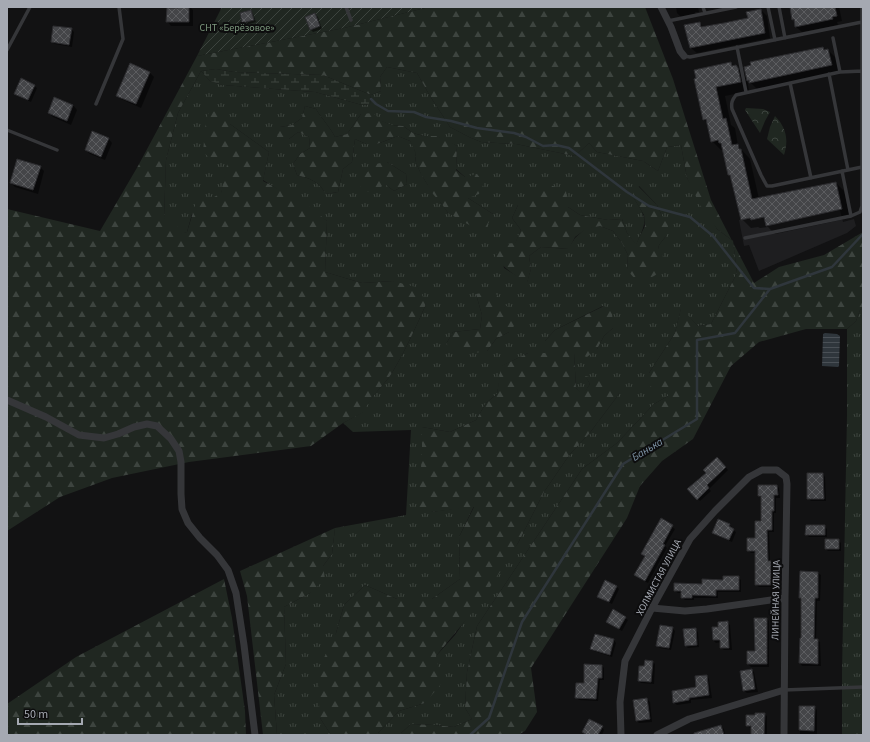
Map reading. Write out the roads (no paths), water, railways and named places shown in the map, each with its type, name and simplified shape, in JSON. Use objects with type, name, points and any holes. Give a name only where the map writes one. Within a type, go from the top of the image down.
[{"type":"street","points":[[661,7],[680,51],[684,56]]},
{"type":"street","points":[[7,400],[46,417],[79,435],[104,438],[147,424],[157,426],[171,439],[179,451],[181,462],[182,509],[188,523],[217,555],[228,570],[236,593],[255,735]]},
{"type":"street","name":"ХОЛМИСТАЯ УЛИЦА","points":[[621,735],[620,702],[625,661],[690,539],[749,477],[762,470],[777,470]]},
{"type":"street","name":"ЛИНЕЙНАЯ УЛИЦА","points":[[777,470],[786,477],[787,484],[784,735]]},
{"type":"street","points":[[652,608],[685,611],[785,598]]},
{"type":"street","points":[[657,735],[689,719],[784,690]]},
{"type":"lane","points":[[7,50],[30,7]]},
{"type":"lane","points":[[96,104],[123,39],[119,7]]},
{"type":"lane","points":[[346,7],[351,20]]},
{"type":"lane","points":[[703,7],[705,13]]},
{"type":"lane","points":[[667,21],[736,7]]},
{"type":"lane","points":[[768,7],[775,40]]},
{"type":"lane","points":[[779,7],[785,38]]},
{"type":"lane","points":[[745,238],[851,216],[860,212],[862,206],[862,7]]},
{"type":"lane","points":[[684,56],[690,57],[862,22]]},
{"type":"lane","points":[[833,38],[840,72]]},
{"type":"lane","points":[[737,48],[746,92]]},
{"type":"lane","points":[[862,167],[767,186],[732,109],[732,100],[736,95],[746,92],[840,72],[863,71]]},
{"type":"lane","points":[[829,74],[848,170]]},
{"type":"lane","points":[[790,83],[811,178]]},
{"type":"lane","points":[[7,130],[57,150]]},
{"type":"lane","points":[[842,171],[851,216]]},
{"type":"lane","points":[[784,690],[863,687]]},
{"type":"waterway","points":[[371,99],[376,104],[388,111],[414,112],[426,117],[451,121],[477,128],[514,133],[526,137],[543,146],[556,145],[569,148],[627,192],[649,206],[690,217],[713,236],[754,288],[770,289]]},
{"type":"waterway","name":"Банька","points":[[470,735],[489,718],[522,622],[623,464],[697,419],[697,340],[735,333],[770,289],[832,267],[863,234]]},
{"type":"park label","name":"СНТ «Берёзовое»","points":[[237,27]]}]
